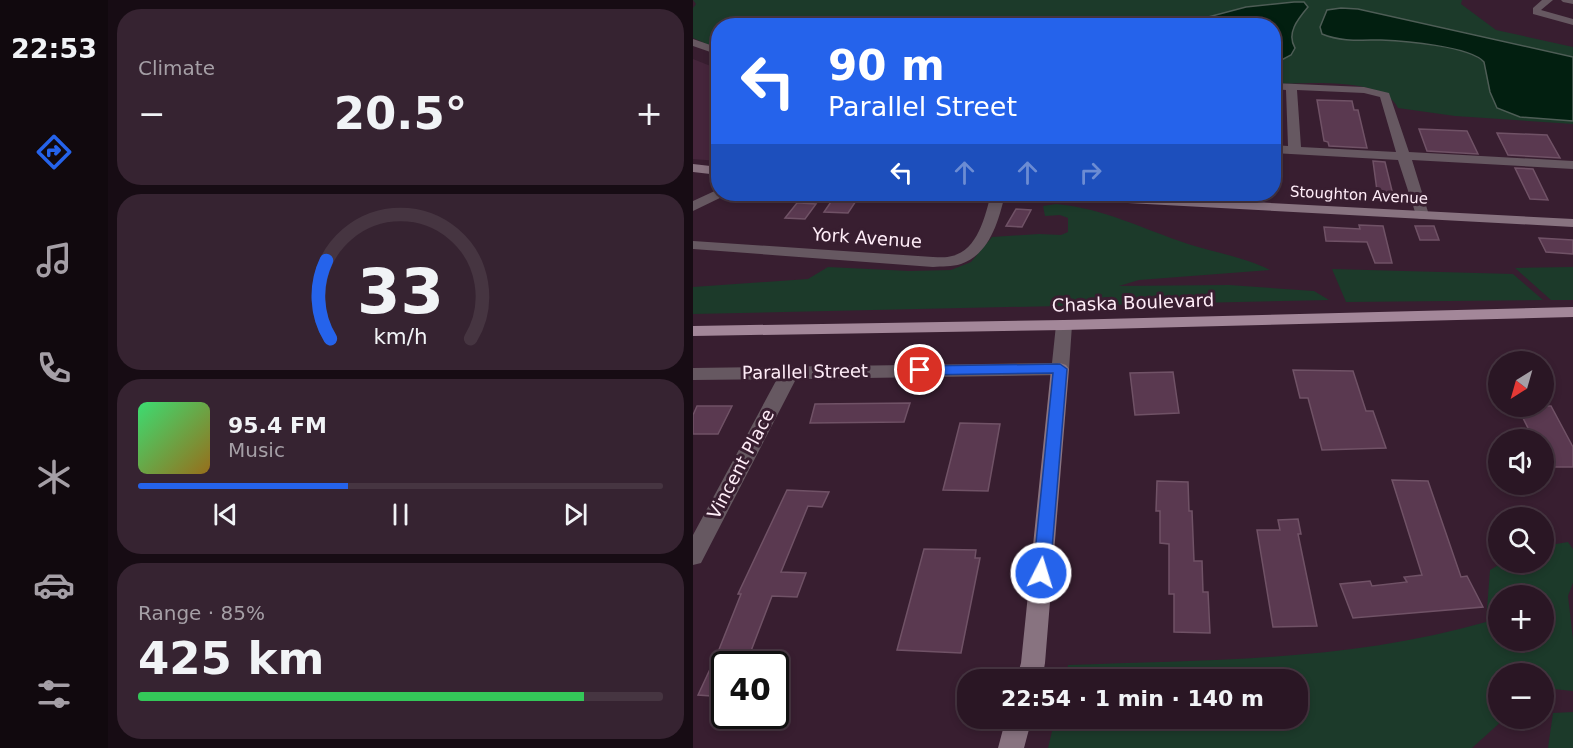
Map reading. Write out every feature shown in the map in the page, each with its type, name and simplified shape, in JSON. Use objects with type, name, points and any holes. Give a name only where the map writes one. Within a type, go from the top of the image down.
[{"type":"main road","name":"Chaska Boulevard","points":[[693,331],[1063,325],[1573,312]]},
{"type":"street","points":[[1548,0],[1536,12],[1573,22]]},
{"type":"street","points":[[1566,0],[1573,1]]},
{"type":"street","points":[[693,42],[711,49]]},
{"type":"street","points":[[1281,86],[1364,90],[1385,95],[1422,215]]},
{"type":"street","points":[[1291,87],[1295,150]]},
{"type":"street","points":[[1281,149],[1573,165]]},
{"type":"street","points":[[693,168],[711,170]]},
{"type":"street","points":[[693,207],[711,197]]},
{"type":"street","name":"York Avenue","points":[[693,245],[933,262],[955,260],[969,253],[981,240],[991,223],[996,201]]},
{"type":"street","name":"Stoughton Avenue","points":[[1185,201],[1573,223]]},
{"type":"street","points":[[1032,669],[1063,325]]},
{"type":"street","name":"Parallel Street","points":[[693,374],[1060,369]]},
{"type":"street","name":"Vincent Place","points":[[693,556],[790,372]]},
{"type":"street","points":[[1011,748],[1016,729]]},
{"type":"shaded area","points":[[693,0],[1462,0],[1461,4],[1496,30],[1573,47],[1573,124],[1455,116],[1398,108],[1390,98],[1360,86],[1322,83],[1281,84],[1281,18],[711,18],[711,46],[693,38],[693,8],[696,4]]},
{"type":"shaded area","points":[[1304,2],[1308,7],[1297,21],[1293,32],[1295,48],[1291,55],[1281,60],[1281,18],[1204,18],[1246,7]]},
{"type":"shaded area","points":[[1358,9],[1573,57],[1573,121],[1520,117],[1497,108],[1490,92],[1484,62],[1465,52],[1420,43],[1344,39],[1322,34],[1320,27],[1327,10]]},
{"type":"shaded area","points":[[693,59],[711,66],[711,160],[693,159]]},
{"type":"shaded area","points":[[1056,204],[1107,214],[1188,244],[1240,258],[1270,270],[1139,280],[1119,286],[1229,285],[1314,291],[1329,300],[693,314],[693,287],[808,279],[828,267],[909,271],[951,270],[971,262],[992,237],[1061,235],[1068,232],[1068,218],[1060,215],[1045,216],[1043,206]]},
{"type":"shaded area","points":[[1573,267],[1573,300],[1551,300],[1515,268]]},
{"type":"shaded area","points":[[1332,269],[1513,274],[1543,300],[1346,302]]},
{"type":"shaded area","points":[[1568,542],[1573,549],[1573,583],[1568,596],[1573,639],[1573,691],[1554,689],[1554,663],[1488,663],[1488,729],[1493,729],[1472,748],[1048,748],[1053,729],[1308,729],[1308,669],[1067,669],[1068,665],[1279,656],[1383,644],[1435,635],[1486,622],[1488,596],[1488,651],[1554,651],[1554,585],[1489,585],[1490,573],[1554,573],[1554,544]]},
{"type":"shaded area","points":[[1573,712],[1573,748],[1548,748],[1551,729],[1554,729],[1554,713]]},
{"type":"building","points":[[1317,100],[1352,101],[1354,110],[1358,110],[1367,148],[1329,146],[1328,142],[1324,141]]},
{"type":"building","points":[[1419,129],[1467,131],[1478,154],[1427,151]]},
{"type":"building","points":[[1497,133],[1547,135],[1560,158],[1508,155]]},
{"type":"building","points":[[1373,161],[1385,162],[1394,199],[1378,198]]},
{"type":"building","points":[[1515,168],[1533,169],[1548,200],[1530,199]]},
{"type":"building","points":[[832,201],[856,201],[848,213],[824,212]]},
{"type":"building","points":[[797,203],[816,204],[805,219],[785,218]]},
{"type":"building","points":[[1016,209],[1031,210],[1022,227],[1006,226]]},
{"type":"building","points":[[1359,225],[1383,226],[1392,263],[1375,263],[1367,242],[1326,241],[1324,227],[1360,229]]},
{"type":"building","points":[[1415,226],[1434,226],[1439,240],[1420,240]]},
{"type":"building","points":[[1539,238],[1573,240],[1573,254],[1546,252]]},
{"type":"building","points":[[1293,370],[1353,371],[1366,411],[1373,411],[1386,448],[1322,450],[1308,398],[1300,398]]},
{"type":"building","points":[[1173,372],[1179,413],[1135,415],[1130,373]]},
{"type":"building","points":[[910,403],[904,422],[810,423],[815,404]]},
{"type":"building","points":[[697,406],[732,406],[718,434],[693,434],[693,415]]},
{"type":"building","points":[[1554,412],[1573,447],[1573,467],[1554,467],[1554,429],[1528,429],[1522,417],[1554,417]]},
{"type":"building","points":[[960,423],[1000,424],[988,491],[943,490]]},
{"type":"building","points":[[1392,480],[1428,481],[1461,577],[1467,576],[1483,607],[1353,618],[1340,584],[1370,581],[1372,586],[1407,582],[1404,577],[1422,575]]},
{"type":"building","points":[[1157,481],[1188,482],[1194,561],[1202,561],[1203,592],[1208,592],[1210,633],[1174,632],[1174,594],[1169,594],[1169,544],[1160,543],[1160,511],[1156,511]]},
{"type":"building","points":[[787,490],[829,492],[822,507],[808,506],[781,572],[806,573],[797,597],[772,596],[751,651],[718,651],[741,594],[738,594]]},
{"type":"building","points":[[1298,519],[1301,534],[1298,534],[1317,626],[1273,627],[1257,530],[1280,530],[1278,520]]},
{"type":"building","points":[[924,549],[976,550],[975,558],[980,558],[961,653],[897,650]]},
{"type":"building","points":[[711,667],[711,696],[698,695]]},
{"type":"route","points":[[920,370],[1060,369],[1041,573]]}]
